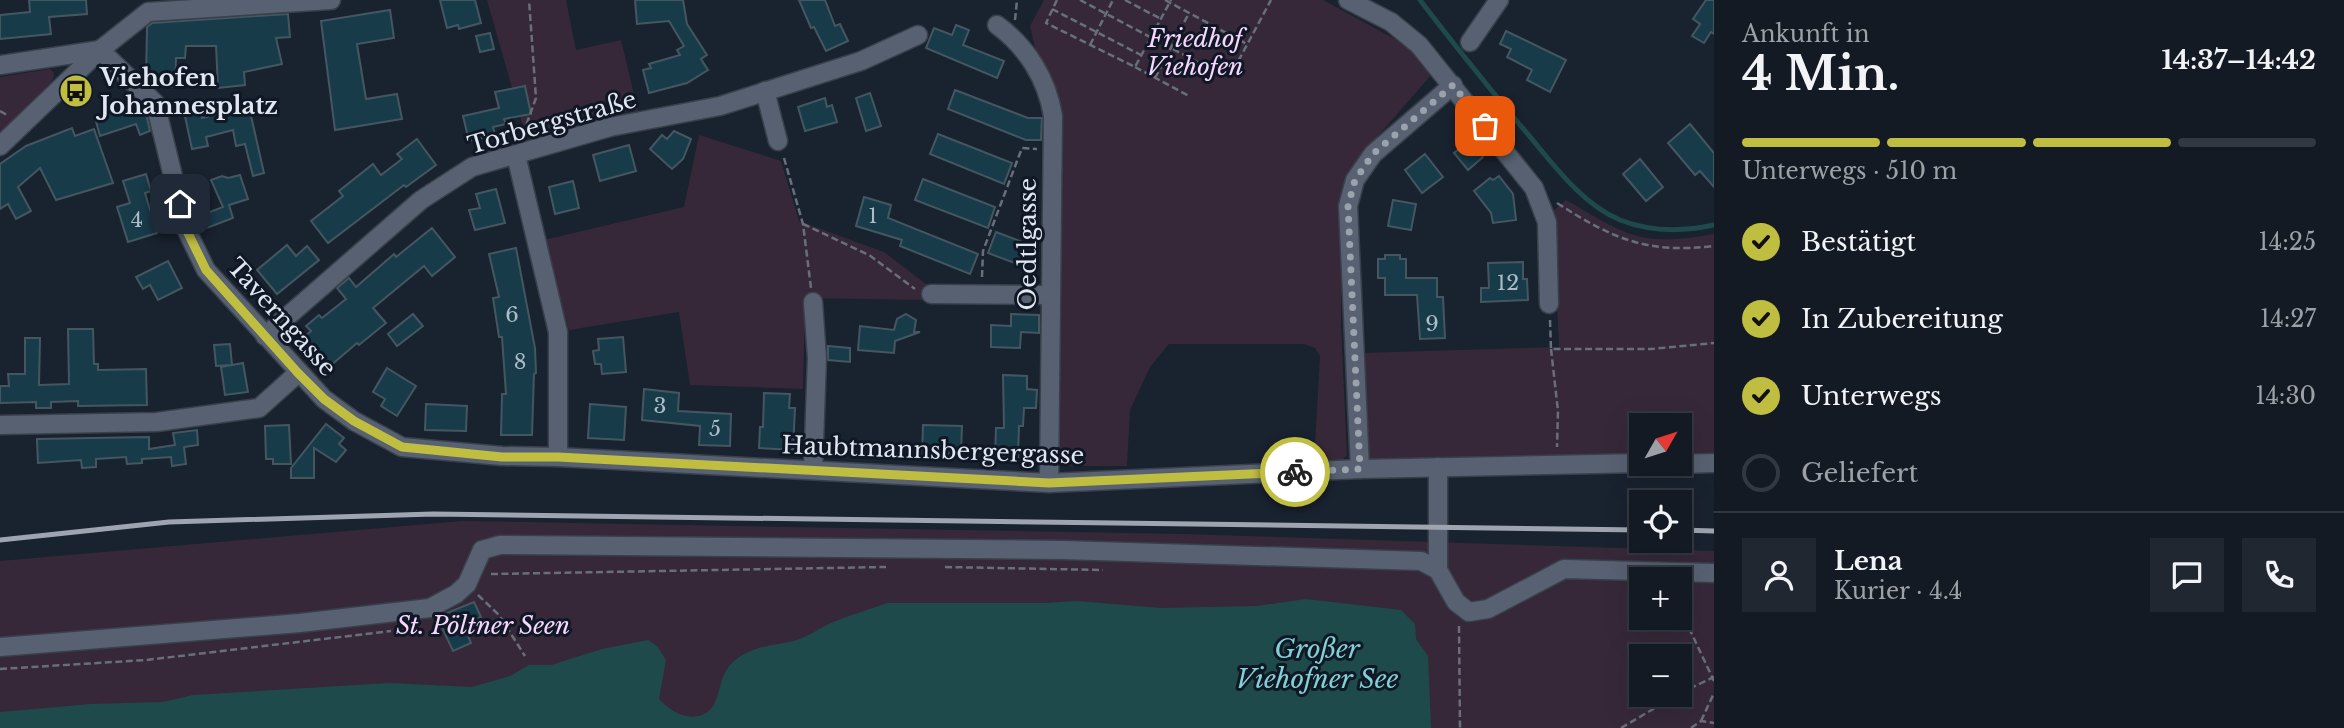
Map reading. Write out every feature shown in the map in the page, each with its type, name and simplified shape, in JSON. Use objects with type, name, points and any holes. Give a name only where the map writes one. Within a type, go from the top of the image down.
[{"type":"street","points":[[0,146],[100,50],[145,13],[170,5],[331,0]]},
{"type":"street","points":[[1348,0],[1404,31],[1453,85],[1534,188],[1547,222],[1549,304]]},
{"type":"street","points":[[1470,42],[1499,0]]},
{"type":"street","name":"Oedtlgasse","points":[[997,24],[1014,37],[1031,59],[1050,95],[1054,116],[1049,483]]},
{"type":"street","name":"Torbergstraße","points":[[265,336],[421,200],[472,167],[610,127],[720,106],[861,61],[918,35]]},
{"type":"street","points":[[0,65],[100,50]]},
{"type":"street","name":"Taverngasse","points":[[100,50],[155,103],[186,229],[206,270],[324,399],[354,421],[402,447],[502,457],[558,457]]},
{"type":"street","points":[[1360,469],[1348,206],[1355,180],[1373,154],[1453,85]]},
{"type":"street","points":[[765,91],[778,141]]},
{"type":"street","points":[[516,155],[558,332],[558,457]]},
{"type":"street","points":[[931,294],[1051,295]]},
{"type":"street","points":[[813,302],[817,358],[813,470]]},
{"type":"street","points":[[0,425],[158,422],[258,408],[298,373]]},
{"type":"street","name":"Haubtmannsbergergasse","points":[[558,457],[1049,483],[1360,469],[1629,463]]},
{"type":"street","points":[[1705,463],[1714,475]]},
{"type":"street","points":[[1438,467],[1438,570],[1456,602],[1469,612],[1489,609],[1564,569],[1714,573]]},
{"type":"street","points":[[0,647],[300,622],[430,608],[456,594],[467,584],[482,550],[500,545],[1076,550],[1421,561],[1438,570]]},
{"type":"path","points":[[516,155],[536,98],[529,0]]},
{"type":"path","points":[[1057,0],[1046,23],[1189,96]]},
{"type":"path","points":[[1080,0],[1224,76],[1228,68],[1233,71],[1271,0]]},
{"type":"path","points":[[1090,45],[1113,0]]},
{"type":"path","points":[[1125,0],[1161,19]]},
{"type":"path","points":[[1165,0],[1247,44]]},
{"type":"path","points":[[1135,67],[1170,1]]},
{"type":"path","points":[[1052,9],[1141,55]]},
{"type":"path","points":[[1155,78],[1189,13]]},
{"type":"path","points":[[778,141],[803,224],[813,302]]},
{"type":"path","points":[[981,294],[983,251],[1022,148],[1052,150]]},
{"type":"path","points":[[1557,203],[1631,243],[1677,251],[1714,246]]},
{"type":"path","points":[[803,224],[869,255],[915,289],[931,294]]},
{"type":"path","points":[[1549,304],[1558,411],[1558,465]]},
{"type":"path","points":[[1551,349],[1651,349],[1714,344]]},
{"type":"path","points":[[525,656],[499,615],[467,584],[495,572],[895,567]]},
{"type":"path","points":[[937,567],[1104,570]]},
{"type":"path","points":[[1456,602],[1460,728]]},
{"type":"path","points":[[0,668],[146,660],[394,630]]},
{"type":"path","points":[[1690,630],[1713,678],[1692,688]]},
{"type":"path","points":[[1691,728],[1701,721],[1714,693]]},
{"type":"path","points":[[1622,728],[1657,707]]},
{"type":"path","points":[[1701,721],[1714,723]]},
{"type":"green space","points":[[487,0],[566,0],[576,50],[621,40],[638,111],[622,112],[526,137]]},
{"type":"green space","name":"Friedhof Viehofen","points":[[1044,0],[1323,0],[1406,45],[1433,73],[1363,153],[1342,189],[1341,326],[1347,455],[1341,462],[1314,463],[1320,356],[1315,348],[1304,344],[1169,344],[1150,367],[1130,410],[1127,466],[1057,466],[1058,228],[1062,128],[1057,95],[1049,72],[1035,48],[1030,26]]},
{"type":"green space","points":[[50,69],[54,73],[48,88],[0,134],[0,77]]},
{"type":"green space","points":[[699,135],[781,161],[799,221],[884,252],[930,287],[930,300],[805,298],[803,389],[690,385],[679,312],[569,330],[544,240],[684,207]]},
{"type":"green space","points":[[1566,200],[1612,226],[1641,237],[1669,239],[1714,234],[1714,454],[1692,455],[1692,413],[1629,413],[1629,456],[1372,460],[1364,450],[1362,353],[1559,347],[1553,211]]},
{"type":"green space","name":"St. Pöltner Seen","points":[[462,521],[1185,534],[1629,548],[1629,553],[1714,551],[1714,728],[0,728],[0,561]]},
{"type":"water","name":"Großer Viehofner See","points":[[1306,599],[1401,610],[1415,624],[1416,639],[1428,656],[1431,728],[0,728],[0,712],[91,704],[163,702],[193,695],[389,683],[472,687],[510,676],[529,665],[551,665],[602,649],[648,640],[657,646],[666,660],[659,699],[678,713],[690,717],[709,711],[716,700],[723,677],[739,657],[755,649],[797,640],[831,623],[887,603],[1077,601],[1161,608],[1257,606]]},
{"type":"building","points":[[29,0],[86,0],[87,14],[49,17],[51,34],[0,39],[0,15],[30,12]]},
{"type":"building","points":[[440,0],[475,0],[481,23],[459,29],[458,25],[447,28]]},
{"type":"building","points":[[635,0],[683,0],[687,24],[707,55],[701,59],[708,70],[687,83],[649,93],[643,70],[651,68],[649,64],[680,55],[677,50],[684,46],[669,21],[637,24]]},
{"type":"building","points":[[799,0],[825,0],[835,26],[840,24],[848,41],[826,51],[814,27],[811,28]]},
{"type":"building","points":[[1706,0],[1714,0],[1714,34],[1711,32],[1704,43],[1692,36],[1700,24],[1693,19]]},
{"type":"building","points":[[390,10],[394,38],[357,44],[366,99],[397,94],[402,119],[335,130],[321,21]]},
{"type":"building","points":[[288,14],[290,37],[276,38],[282,64],[244,72],[245,85],[218,88],[216,46],[186,46],[185,58],[176,58],[175,87],[154,86],[146,79],[147,27],[152,23]]},
{"type":"building","points":[[956,25],[969,30],[963,45],[1004,61],[997,78],[926,48],[934,28],[952,35]]},
{"type":"building","points":[[1506,31],[1566,60],[1550,92],[1527,80],[1532,70],[1507,57],[1511,49],[1500,44]]},
{"type":"building","points":[[490,33],[494,49],[480,52],[476,36]]},
{"type":"building","points":[[525,86],[531,114],[504,119],[506,124],[493,127],[495,135],[469,141],[463,116],[499,108],[495,92]]},
{"type":"building","points":[[955,90],[1028,118],[1042,118],[1041,140],[1026,140],[948,109]]},
{"type":"building","points":[[870,93],[881,126],[866,131],[856,98]]},
{"type":"building","points":[[825,98],[827,107],[832,105],[837,122],[805,131],[798,107]]},
{"type":"building","points":[[140,104],[145,109],[150,131],[140,135],[136,124],[100,136],[95,118]]},
{"type":"building","points":[[199,106],[202,118],[249,107],[264,173],[253,176],[245,144],[236,146],[233,130],[206,137],[208,146],[192,149],[183,107]]},
{"type":"building","points":[[1690,124],[1714,153],[1714,187],[1700,171],[1695,175],[1668,143]]},
{"type":"building","points":[[72,128],[75,136],[94,129],[113,183],[56,200],[40,168],[18,187],[31,211],[16,219],[8,204],[0,209],[0,164],[26,146]]},
{"type":"building","points":[[674,131],[691,139],[683,159],[672,169],[650,149],[662,135],[667,139]]},
{"type":"building","points":[[938,134],[1012,163],[1004,184],[930,154]]},
{"type":"building","points":[[417,139],[436,165],[406,187],[404,185],[328,243],[311,221],[343,196],[339,191],[373,164],[381,175],[402,159],[397,154]]},
{"type":"building","points":[[1470,140],[1483,157],[1468,170],[1454,153]]},
{"type":"building","points":[[629,145],[636,171],[600,181],[593,155]]},
{"type":"building","points":[[1425,154],[1443,177],[1422,193],[1405,170]]},
{"type":"building","points":[[1640,159],[1663,187],[1646,201],[1623,174]]},
{"type":"building","points":[[146,174],[151,191],[145,193],[157,233],[128,242],[117,207],[130,203],[123,181]]},
{"type":"building","points":[[240,175],[248,199],[229,205],[233,218],[207,228],[202,215],[223,207],[211,180]]},
{"type":"building","points":[[1499,176],[1513,194],[1516,220],[1493,223],[1491,213],[1474,191],[1490,178],[1493,180]]},
{"type":"building","points":[[923,179],[995,207],[988,228],[915,200]]},
{"type":"building","points":[[573,181],[579,208],[555,214],[549,187]]},
{"type":"building","points":[[496,189],[505,223],[475,230],[469,210],[480,208],[476,194]]},
{"type":"building","points":[[864,197],[891,205],[888,218],[978,254],[970,274],[900,246],[902,240],[856,226]]},
{"type":"building","points":[[1393,200],[1416,204],[1411,230],[1388,226]]},
{"type":"building","points":[[432,228],[455,257],[432,276],[424,266],[373,308],[386,323],[323,372],[298,342],[311,331],[306,326],[319,315],[322,318],[346,299],[337,288],[349,278],[356,287],[394,254],[396,257]]},
{"type":"building","points":[[996,232],[1028,244],[1020,265],[988,253]]},
{"type":"building","points":[[287,245],[296,256],[307,246],[319,260],[277,294],[257,270]]},
{"type":"building","points":[[516,248],[535,348],[532,435],[501,435],[502,394],[506,394],[502,337],[499,337],[493,298],[499,297],[489,254]]},
{"type":"building","points":[[1385,255],[1400,255],[1400,259],[1406,259],[1406,278],[1437,278],[1437,297],[1443,297],[1445,338],[1420,339],[1417,295],[1385,295],[1385,278],[1378,278],[1378,259],[1385,259]]},
{"type":"building","points":[[168,261],[182,288],[158,300],[150,285],[143,289],[136,277]]},
{"type":"building","points":[[1523,262],[1523,279],[1527,279],[1528,300],[1481,302],[1481,288],[1489,288],[1488,263]]},
{"type":"building","points":[[413,314],[423,326],[397,346],[388,334]]},
{"type":"building","points":[[906,314],[916,320],[914,332],[920,332],[895,341],[894,353],[858,350],[860,326],[894,330],[897,319]]},
{"type":"building","points":[[1011,314],[1039,315],[1039,333],[1021,332],[1020,348],[991,347],[991,325],[1011,326]]},
{"type":"building","points":[[68,329],[93,329],[94,364],[98,364],[98,370],[146,369],[147,405],[78,406],[78,401],[51,402],[51,408],[36,408],[36,402],[0,403],[0,386],[9,386],[8,374],[25,374],[25,338],[40,338],[39,385],[69,384]]},
{"type":"building","points":[[623,337],[626,372],[602,374],[601,364],[595,364],[593,351],[599,350],[598,339]]},
{"type":"building","points":[[230,344],[232,365],[216,366],[214,345]]},
{"type":"building","points":[[828,346],[850,348],[850,362],[828,360]]},
{"type":"building","points":[[243,363],[248,392],[225,395],[221,367]]},
{"type":"building","points":[[387,368],[416,386],[397,416],[381,406],[385,399],[373,392]]},
{"type":"building","points":[[1003,375],[1027,376],[1027,389],[1037,390],[1036,408],[1024,408],[1023,426],[1019,426],[1018,457],[995,456],[996,428],[1004,428]]},
{"type":"building","points":[[644,389],[679,393],[678,411],[731,414],[730,446],[699,445],[700,426],[642,420]]},
{"type":"building","points":[[764,393],[790,394],[789,408],[795,408],[793,450],[759,448]]},
{"type":"building","points":[[426,404],[467,406],[466,431],[425,430]]},
{"type":"building","points":[[590,404],[626,407],[624,440],[588,438]]},
{"type":"building","points":[[326,424],[344,438],[339,444],[346,450],[336,462],[314,448],[314,478],[291,478],[291,468]]},
{"type":"building","points":[[289,425],[291,464],[273,464],[273,459],[266,459],[265,426]]},
{"type":"building","points":[[923,425],[962,426],[961,453],[922,456]]},
{"type":"building","points":[[197,430],[198,445],[184,447],[186,464],[172,466],[171,457],[142,459],[142,463],[127,464],[126,457],[96,459],[96,467],[82,468],[81,460],[38,463],[37,439],[149,437],[149,449],[175,445],[173,433]]},
{"type":"building","points":[[474,602],[481,617],[463,624],[471,643],[453,651],[437,617]]},
{"type":"waterway","points":[[1420,0],[1553,165],[1591,202],[1620,220],[1643,227],[1678,230],[1714,225]]},
{"type":"railway","points":[[0,540],[169,522],[433,514],[1629,530]]},
{"type":"railway","points":[[1692,530],[1714,531]]},
{"type":"way so far","points":[[1295,472],[1360,469],[1348,206],[1355,180],[1373,154],[1453,85],[1485,126]]},
{"type":"place","name":"Viehofen Johannesplatz","points":[[76,91]]},
{"type":"route","points":[[180,204],[186,229],[206,270],[298,373],[324,399],[354,421],[402,447],[502,457],[558,457],[1049,483],[1295,472]]}]
